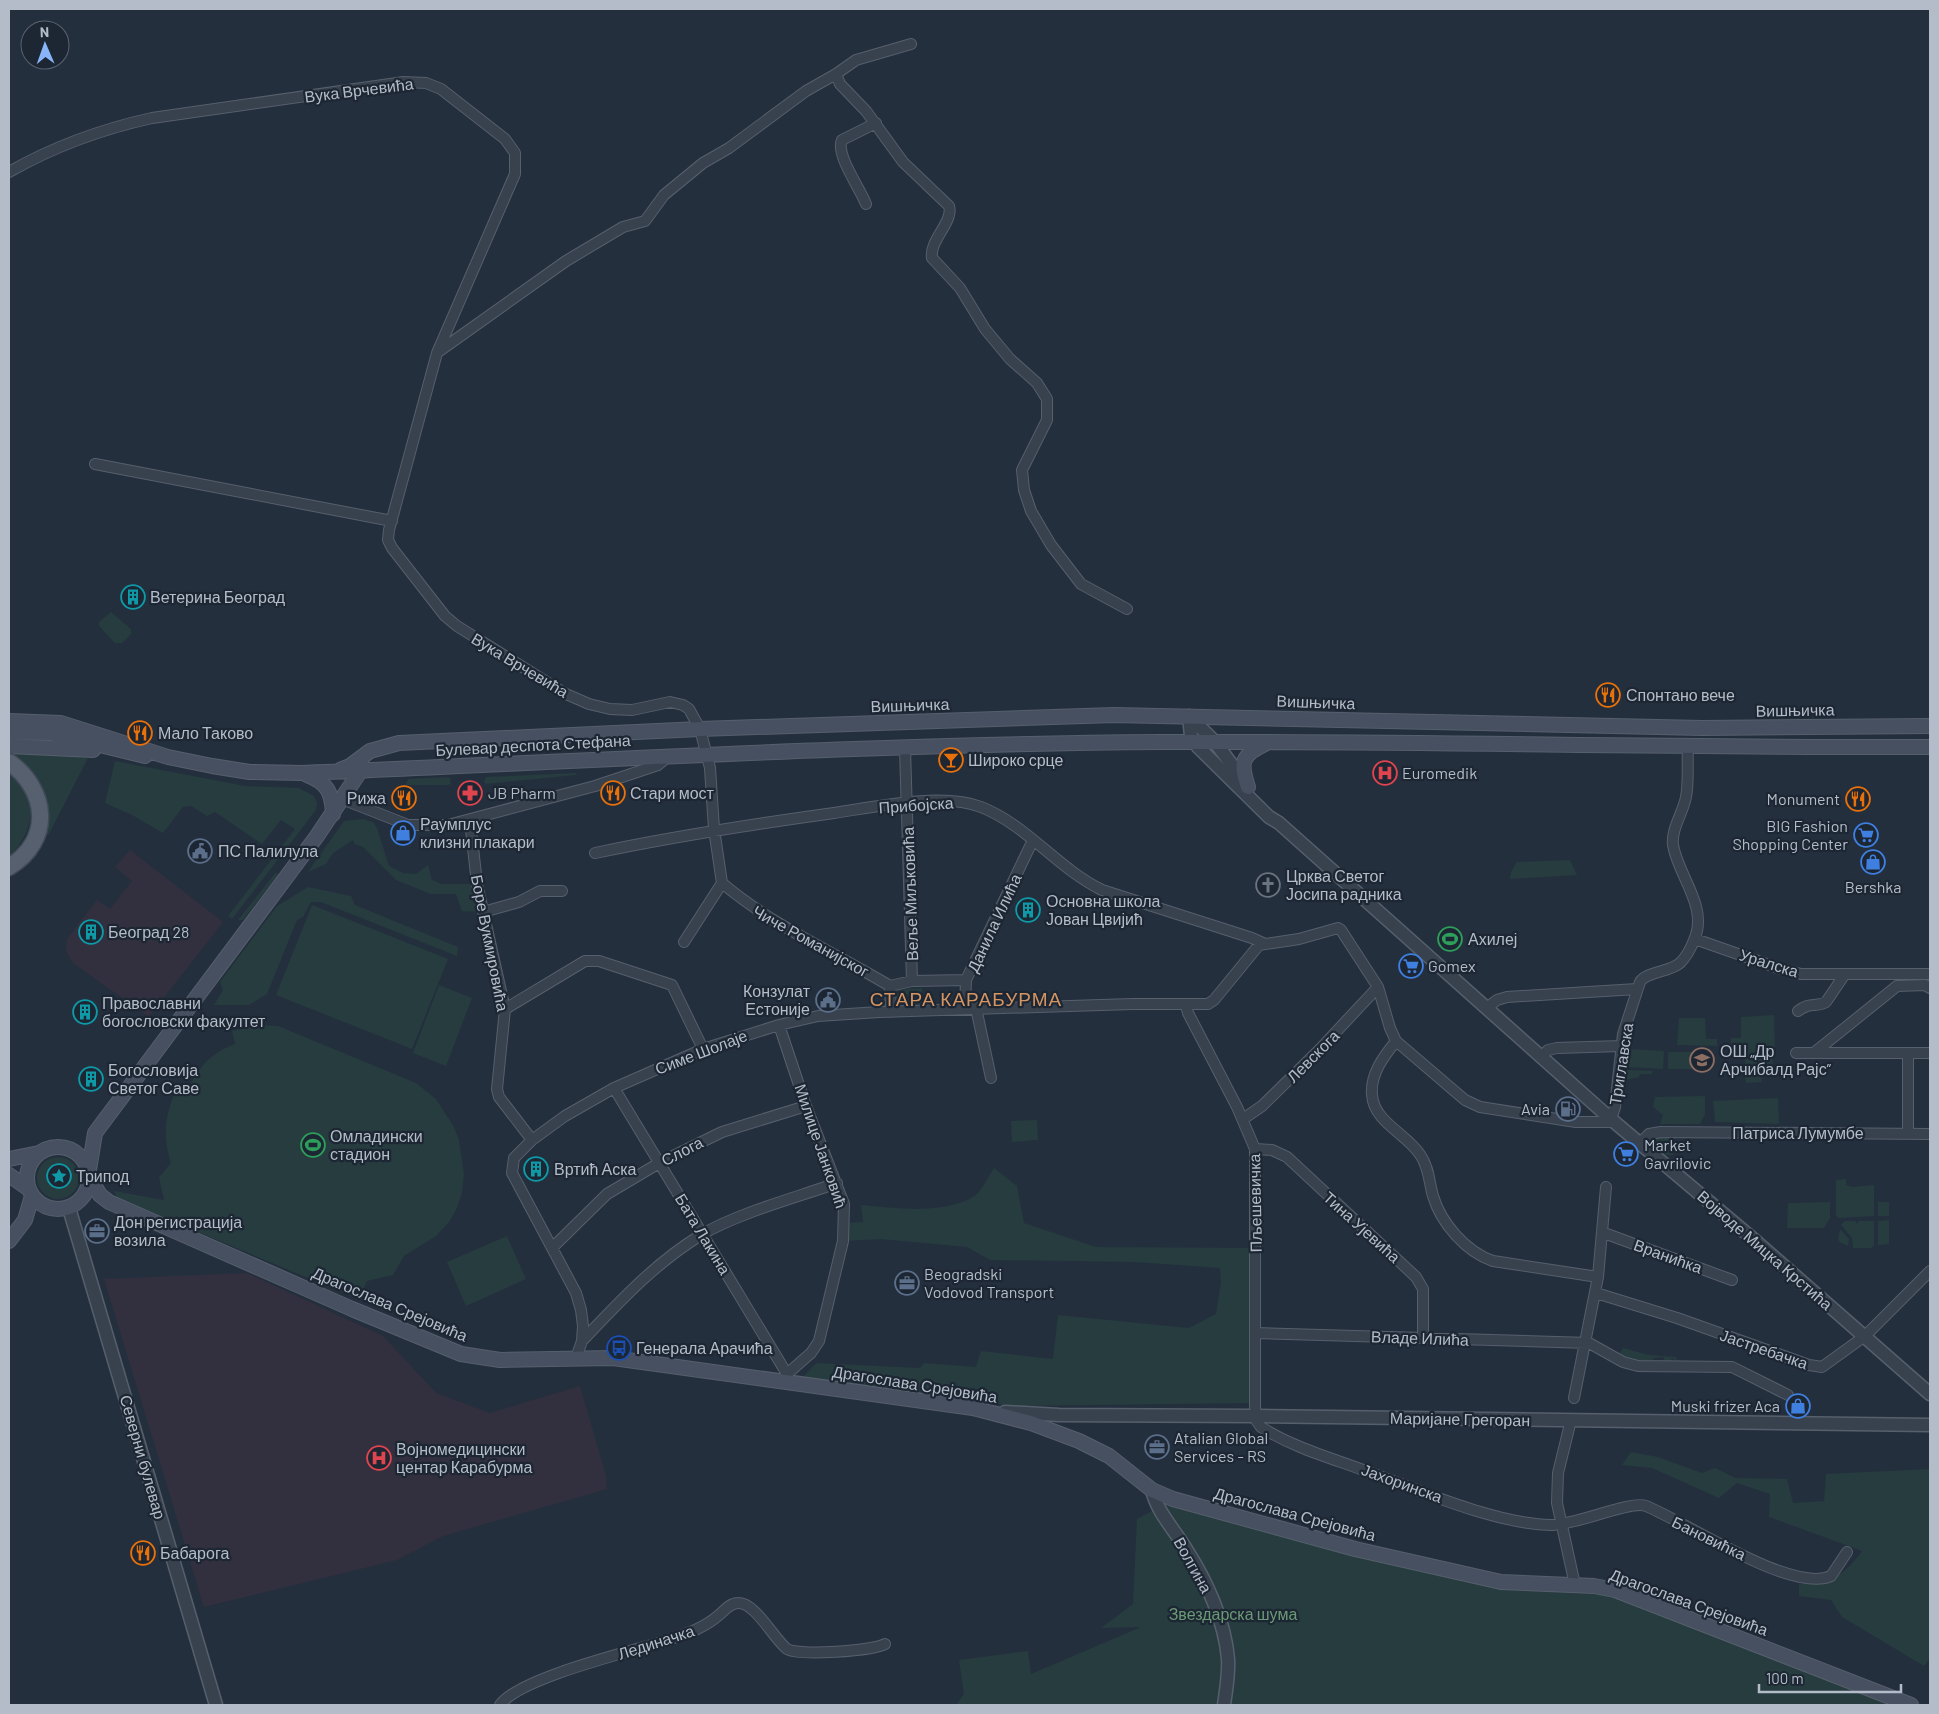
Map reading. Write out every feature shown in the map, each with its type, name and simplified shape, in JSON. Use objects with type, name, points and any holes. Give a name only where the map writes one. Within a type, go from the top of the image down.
[{"type":"main road","name":"Вишњичка","points":[[700,729],[1081,716],[1189,716],[1398,723],[1692,728],[1930,726]]},
{"type":"main road","name":"Булевар деспота Стефана","points":[[9,721],[60,723],[168,757]]},
{"type":"main road","name":"Булевар деспота Стефана","points":[[334,772],[350,766],[367,752],[380,747],[411,742],[700,729]]},
{"type":"main road","name":"Булевар деспота Стефана","points":[[9,732],[51,733],[141,756],[168,757],[302,773],[707,754]]},
{"type":"main road","points":[[707,754],[1194,742],[1266,744],[1349,742],[1688,747],[1930,747]]},
{"type":"main road","points":[[1248,787],[1243,773],[1244,762],[1252,750],[1266,744]]},
{"type":"main road","points":[[9,746],[117,750]]},
{"type":"main road","points":[[9,1241],[25,1220],[49,1208],[75,1204],[87,1190],[95,1133],[333,814],[361,771],[380,747]]},
{"type":"main road","points":[[9,762],[24,774],[34,788],[40,813],[37,835],[17,862],[9,867]]},
{"type":"main road","points":[[302,773],[320,781],[330,792],[333,814]]},
{"type":"main road","points":[[9,1159],[39,1154],[50,1148],[63,1147],[95,1133]]},
{"type":"main road","points":[[63,1147],[79,1155],[104,1199]]},
{"type":"main road","points":[[25,1220],[30,1192],[28,1170],[39,1154]]},
{"type":"main road","points":[[9,1174],[30,1192],[38,1202],[49,1208]]},
{"type":"main road","name":"Драгослава Срејовића","points":[[75,1204],[104,1199],[360,1313],[461,1354],[500,1360],[613,1358],[787,1378],[989,1412],[1054,1431],[1091,1446],[1109,1456],[1152,1490],[1183,1502],[1355,1549],[1472,1576],[1514,1584],[1601,1587],[1624,1593],[1911,1705]]},
{"type":"street","points":[[437,353],[566,261],[623,227],[646,221],[664,195],[703,163],[729,148],[812,86],[836,74],[856,60],[911,44]]},
{"type":"street","points":[[836,74],[844,88],[876,124],[903,162],[949,206],[949,219],[940,231],[932,252],[935,262],[960,288],[985,329],[1010,359],[1037,383],[1047,399],[1047,420],[1022,470],[1024,490],[1031,511],[1052,545],[1081,584],[1127,610]]},
{"type":"street","name":"Вука Врчевића","points":[[9,172],[38,156],[65,145],[111,128],[152,118],[410,82],[433,85],[448,93],[505,139],[514,150],[516,165],[514,174],[437,353],[388,534],[392,548],[434,605],[457,626],[566,694],[589,704],[610,709],[632,710],[664,702],[678,703],[689,709],[700,729],[707,754]]},
{"type":"street","points":[[866,204],[860,187],[844,160],[840,145],[842,140],[876,124]]},
{"type":"street","points":[[95,464],[392,521]]},
{"type":"street","points":[[1189,716],[1194,742]]},
{"type":"street","name":"Војводе Мицка Крстића","points":[[1189,716],[1215,742],[1248,787],[1279,823],[1488,1007],[1612,1120],[1865,1336],[1930,1394]]},
{"type":"street","name":"Војводе Мицка Крстића","points":[[1194,742],[1221,772],[1269,817],[1279,823]]},
{"type":"street","name":"Триглавска","points":[[1612,1120],[1625,1024],[1642,978],[1667,970],[1680,963],[1695,939],[1697,924],[1695,903],[1678,862],[1673,840],[1686,798],[1688,747]]},
{"type":"street","name":"Веље Миљковића","points":[[905,748],[912,981]]},
{"type":"street","points":[[684,942],[722,883],[714,829],[707,754]]},
{"type":"street","points":[[342,799],[408,825],[436,826],[470,820],[595,786],[658,765],[664,760],[664,756]]},
{"type":"street","name":"Прибојска","points":[[595,853],[714,829],[907,803],[969,803],[1010,822],[1082,880],[1102,890],[1244,935],[1263,944]]},
{"type":"street","name":"Боре Вукмировића","points":[[470,820],[475,874],[505,1009],[497,1088],[499,1097],[532,1140]]},
{"type":"street","name":"Данила Илића","points":[[965,1008],[966,980],[1033,840]]},
{"type":"street","name":"Чиче Романијског","points":[[722,883],[749,906],[774,922],[890,986]]},
{"type":"street","points":[[483,912],[519,902],[540,891],[562,891]]},
{"type":"street","points":[[1263,944],[1299,939],[1338,928],[1341,930],[1378,986],[1396,1042],[1471,1104],[1576,1122],[1604,1124],[1612,1120]]},
{"type":"street","name":"Уралска","points":[[1695,939],[1789,971],[1828,975],[1930,974]]},
{"type":"street","name":"Симе Шолаје","points":[[532,1140],[566,1116],[614,1088],[703,1049],[779,1025],[818,1016],[965,1008],[1132,1004],[1186,1005],[1212,1002],[1253,950],[1263,944]]},
{"type":"street","points":[[505,1009],[580,963],[598,961],[672,985],[703,1049]]},
{"type":"street","points":[[1798,1011],[1809,1004],[1822,1004],[1826,1002],[1846,974]]},
{"type":"street","points":[[1889,975],[1897,986]]},
{"type":"street","points":[[891,1012],[890,986],[912,981],[966,980]]},
{"type":"street","points":[[1815,1052],[1897,986],[1929,984]]},
{"type":"street","name":"Левскога","points":[[1243,1119],[1262,1106],[1327,1043],[1378,986]]},
{"type":"street","points":[[1488,1007],[1497,1000],[1507,997],[1638,989]]},
{"type":"street","name":"Пљешевичка","points":[[1186,1005],[1188,1013],[1243,1119],[1255,1149],[1255,1416]]},
{"type":"street","points":[[976,1008],[991,1078]]},
{"type":"street","name":"Милице Јанковић","points":[[779,1025],[806,1106],[837,1182],[844,1204],[845,1223],[843,1241],[831,1293],[816,1347],[787,1378]]},
{"type":"street","points":[[1396,1042],[1384,1056],[1376,1072],[1372,1087],[1374,1106],[1379,1115],[1420,1154],[1428,1171],[1436,1202],[1462,1243],[1478,1255],[1493,1261],[1598,1277]]},
{"type":"street","points":[[1542,1056],[1548,1050],[1557,1048],[1621,1046]]},
{"type":"street","points":[[1796,1053],[1930,1053]]},
{"type":"street","points":[[1908,1053],[1908,1134]]},
{"type":"street","name":"Бата Лакина","points":[[614,1088],[661,1162],[787,1378]]},
{"type":"street","name":"Слога","points":[[552,1248],[607,1194],[661,1162],[722,1132],[806,1106]]},
{"type":"street","name":"Патриса Лумумбе","points":[[1640,1143],[1649,1134],[1662,1132],[1930,1134]]},
{"type":"street","points":[[532,1140],[514,1158],[511,1168],[580,1304],[583,1326],[582,1341],[576,1358]]},
{"type":"street","name":"Тина Ујевића","points":[[1255,1149],[1272,1150],[1287,1158],[1416,1278],[1423,1289],[1423,1338]]},
{"type":"street","points":[[582,1341],[652,1270],[703,1234],[733,1220],[837,1182]]},
{"type":"street","points":[[1574,1398],[1596,1293],[1604,1233],[1606,1187]]},
{"type":"street","name":"Северни булевар","points":[[75,1204],[216,1705]]},
{"type":"street","name":"Вранићка","points":[[1604,1233],[1732,1280]]},
{"type":"street","name":"Јастребачка","points":[[1596,1293],[1677,1318],[1816,1367],[1826,1366],[1865,1336],[1930,1271]]},
{"type":"street","name":"Владе Илића","points":[[1256,1333],[1585,1343]]},
{"type":"street","points":[[1585,1343],[1593,1344],[1630,1365],[1732,1367],[1788,1395]]},
{"type":"street","name":"Маријане Грегоран","points":[[989,1412],[1059,1415],[1930,1425]]},
{"type":"street","name":"Јахоринска","points":[[1255,1416],[1257,1423],[1266,1431],[1321,1454],[1413,1488],[1518,1521],[1560,1525]]},
{"type":"street","points":[[1572,1420],[1558,1473],[1557,1502],[1560,1525],[1574,1585]]},
{"type":"street","name":"Волгина","points":[[1152,1490],[1157,1507],[1198,1568],[1216,1610],[1225,1640],[1228,1660],[1224,1705]]},
{"type":"street","name":"Бановићка","points":[[1560,1525],[1577,1522],[1634,1505],[1644,1505],[1733,1550],[1784,1572],[1811,1579],[1831,1576],[1847,1552]]},
{"type":"street","name":"Лединачка","points":[[500,1705],[512,1693],[543,1679],[703,1627],[735,1603],[744,1604],[750,1608],[782,1643],[792,1651],[864,1649],[884,1644]]},
{"type":"shaded area","points":[[130,850],[223,922],[149,1017],[73,963],[66,951],[67,939],[97,900],[110,909],[132,881],[115,867]]},
{"type":"shaded area","name":"Војномедицински центар Карабурма","points":[[247,1273],[383,1336],[436,1393],[490,1413],[580,1386],[606,1476],[607,1489],[443,1536],[397,1560],[204,1607],[104,1279]]},
{"type":"green space","points":[[111,612],[131,629],[131,634],[122,643],[115,643],[99,626],[99,622]]},
{"type":"green space","points":[[9,752],[47,753],[88,758],[49,834],[41,840],[44,812]]},
{"type":"green space","points":[[115,761],[245,786],[299,788],[314,796],[317,803],[316,810],[232,919],[228,916],[295,829],[281,820],[262,844],[215,812],[207,816],[191,806],[183,807],[163,833],[132,815],[105,803]]},
{"type":"green space","points":[[9,769],[25,790],[30,812],[29,824],[25,835],[9,856]]},
{"type":"green space","points":[[576,773],[576,775],[486,784],[484,782],[486,777]]},
{"type":"green space","points":[[448,777],[451,784],[448,785],[406,785],[408,779]]},
{"type":"green space","points":[[363,819],[373,822],[377,828],[389,866],[403,873],[416,874],[428,865],[432,880],[442,884],[477,884],[483,912],[462,911],[456,894],[431,894],[396,880],[363,847],[355,844],[353,840],[333,853],[326,864],[308,872],[344,821]]},
{"type":"green space","points":[[1570,860],[1577,875],[1510,879],[1511,872],[1517,862]]},
{"type":"green space","points":[[276,872],[278,875],[243,920],[238,920]]},
{"type":"green space","points":[[308,887],[351,896],[355,905],[458,947],[457,956],[321,902],[311,902],[303,917],[297,920],[267,994],[249,1005],[214,1005],[223,990],[220,982],[277,906]]},
{"type":"green space","points":[[312,905],[448,959],[412,1049],[276,995]]},
{"type":"green space","points":[[439,985],[472,998],[446,1066],[413,1053]]},
{"type":"green space","points":[[922,988],[922,994],[913,997],[898,990]]},
{"type":"green space","points":[[896,992],[910,1000],[921,998],[924,1004],[897,1003]]},
{"type":"green space","points":[[1774,1015],[1775,1051],[1772,1052],[1773,1071],[1745,1071],[1745,1052],[1731,1047],[1731,1038],[1741,1038],[1741,1017]]},
{"type":"green space","points":[[1679,1018],[1705,1018],[1706,1039],[1717,1039],[1717,1046],[1677,1045]]},
{"type":"green space","name":"Омладински стадион","points":[[255,1025],[278,1026],[416,1083],[436,1099],[453,1125],[459,1140],[464,1174],[462,1193],[457,1208],[449,1222],[436,1236],[404,1256],[393,1275],[367,1281],[358,1299],[117,1198],[114,1191],[164,1200],[159,1177],[171,1163],[166,1142],[166,1123],[179,1084],[188,1088],[198,1072],[212,1056],[235,1044],[232,1031]]},
{"type":"green space","points":[[1628,1049],[1664,1051],[1663,1069],[1627,1067]]},
{"type":"green space","points":[[1668,1052],[1706,1052],[1706,1069],[1668,1069]]},
{"type":"green space","points":[[1627,1070],[1652,1071],[1652,1074],[1640,1074],[1639,1077],[1626,1080]]},
{"type":"green space","points":[[1761,1075],[1762,1082],[1746,1083],[1745,1076]]},
{"type":"green space","points":[[1705,1096],[1705,1114],[1700,1124],[1660,1124],[1663,1115],[1653,1107],[1655,1097]]},
{"type":"green space","points":[[1778,1098],[1779,1124],[1715,1122],[1713,1101]]},
{"type":"green space","points":[[1037,1120],[1038,1140],[1012,1142],[1011,1121]]},
{"type":"green space","points":[[1657,1138],[1677,1138],[1673,1139],[1673,1146],[1665,1142],[1660,1146],[1664,1152],[1673,1149],[1673,1155],[1666,1155],[1654,1141]]},
{"type":"green space","points":[[54,1157],[62,1157],[73,1163],[79,1178],[73,1193],[62,1199],[54,1199],[43,1193],[37,1182],[37,1174],[43,1163]]},
{"type":"green space","points":[[994,1168],[1017,1186],[1024,1223],[1096,1247],[1252,1248],[1252,1403],[1010,1406],[803,1377],[816,1363],[920,1368],[924,1363],[976,1367],[981,1351],[1053,1359],[1058,1315],[1189,1328],[1216,1314],[1221,1283],[1220,1268],[1135,1262],[990,1260],[967,1247],[881,1239],[843,1241],[845,1223],[863,1222],[861,1205],[918,1209],[960,1203],[976,1195]]},
{"type":"green space","points":[[1846,1179],[1846,1185],[1852,1187],[1874,1185],[1874,1216],[1839,1218],[1836,1216],[1836,1180]]},
{"type":"green space","points":[[1830,1202],[1830,1218],[1824,1228],[1787,1228],[1788,1203]]},
{"type":"green space","points":[[1878,1202],[1889,1202],[1889,1216],[1878,1216]]},
{"type":"green space","points":[[1889,1220],[1889,1244],[1878,1245],[1878,1221]]},
{"type":"green space","points":[[1845,1221],[1855,1221],[1857,1224],[1859,1221],[1874,1221],[1874,1245],[1871,1248],[1853,1248],[1852,1238],[1841,1225]]},
{"type":"green space","points":[[1840,1229],[1849,1239],[1848,1246],[1838,1240]]},
{"type":"green space","points":[[507,1236],[526,1279],[466,1306],[447,1262]]},
{"type":"green space","points":[[1623,1348],[1649,1355],[1676,1357],[1677,1363],[1674,1359],[1671,1359],[1671,1363],[1665,1363],[1663,1357],[1653,1358],[1652,1364],[1642,1364],[1618,1356]]},
{"type":"green space","points":[[1631,1452],[1658,1457],[1702,1473],[1715,1468],[1735,1478],[1787,1479],[1793,1503],[1824,1501],[1826,1474],[1930,1469],[1930,1658],[1924,1666],[1842,1617],[1831,1600],[1799,1596],[1799,1584],[1819,1583],[1835,1577],[1849,1566],[1862,1551],[1769,1517],[1770,1494],[1737,1483],[1719,1498],[1652,1468],[1622,1465]]},
{"type":"green space","name":"Звездарска шума","points":[[1171,1501],[1365,1554],[1617,1597],[1903,1705],[956,1705],[964,1694],[959,1660],[1028,1651],[1031,1674],[1141,1627],[1101,1628],[1133,1604],[1137,1519]]},
{"type":"place","name":"Ветерина Београд","points":[[133,597]]},
{"type":"place","name":"Спонтано вече","points":[[1608,695]]},
{"type":"place","name":"Мало Таково","points":[[140,733]]},
{"type":"place","name":"Широко срце","points":[[951,760]]},
{"type":"place","name":"Euromedik","points":[[1385,773]]},
{"type":"place","name":"JB Pharm","points":[[470,793]]},
{"type":"place","name":"Стари мост","points":[[613,793]]},
{"type":"place","name":"Рижа","points":[[404,798]]},
{"type":"place","name":"Monument","points":[[1858,799]]},
{"type":"place","name":"Раумплус клизни плакари","points":[[403,833]]},
{"type":"place","name":"BIG Fashion Shopping Center","points":[[1866,835]]},
{"type":"place","name":"ПС Палилула","points":[[200,851]]},
{"type":"place","name":"Bershka","points":[[1873,862]]},
{"type":"place","name":"Црква Светог Јосипа радника","points":[[1268,885]]},
{"type":"place","name":"Основна школа Јован Цвијић","points":[[1028,910]]},
{"type":"place","name":"Београд 28","points":[[91,932]]},
{"type":"place","name":"Ахилеј","points":[[1450,939]]},
{"type":"place","name":"Gomex","points":[[1411,966]]},
{"type":"place","name":"Конзулат Естоније","points":[[828,1000]]},
{"type":"place","name":"Православни богословски факултет","points":[[85,1012]]},
{"type":"place","name":"ОШ „Др Арчибалд Рајс”","points":[[1702,1060]]},
{"type":"place","name":"Богословија Светог Саве","points":[[91,1079]]},
{"type":"place","name":"Avia","points":[[1568,1109]]},
{"type":"place","name":"Омладински стадион","points":[[313,1145]]},
{"type":"place","name":"Market Gavrilovic","points":[[1626,1154]]},
{"type":"place","name":"Вртић Аска","points":[[536,1169]]},
{"type":"place","name":"Трипод","points":[[59,1176]]},
{"type":"place","name":"Дон регистрација возила","points":[[97,1231]]},
{"type":"place","name":"Beogradski Vodovod Transport","points":[[907,1283]]},
{"type":"place","name":"Генерала Арачића","points":[[619,1348]]},
{"type":"place","name":"Muski frizer Aca","points":[[1798,1406]]},
{"type":"place","name":"Atalian Global Services - RS","points":[[1157,1447]]},
{"type":"place","name":"Војномедицински центар Карабурма","points":[[379,1458]]},
{"type":"place","name":"Бабарога","points":[[143,1553]]},
{"type":"district","name":"СТАРА КАРАБУРМА","points":[[966,999]]}]
